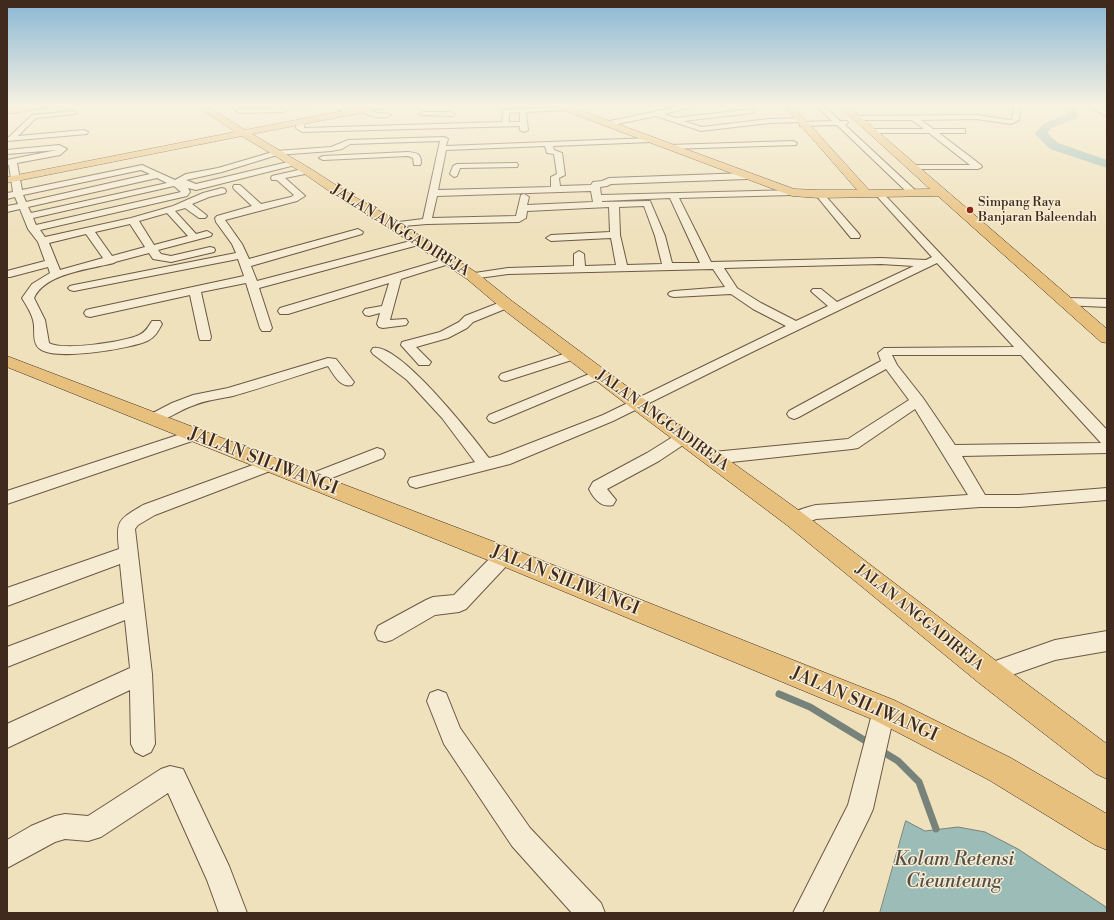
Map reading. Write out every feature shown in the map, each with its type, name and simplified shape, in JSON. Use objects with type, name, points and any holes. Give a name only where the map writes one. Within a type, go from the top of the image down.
[{"type":"main road","points":[[11,180],[167,148]]},
{"type":"main road","name":"JALAN ANGGADIREJA","points":[[267,148],[394,225],[448,261],[478,274],[506,304],[796,520],[989,673],[1107,763]]},
{"type":"main road","points":[[672,148],[792,192],[819,194],[942,192]]},
{"type":"main road","points":[[825,148],[866,193]]},
{"type":"main road","points":[[895,148],[913,167],[1067,302],[1104,332]]},
{"type":"main road","name":"JALAN SILIWANGI","points":[[7,361],[152,420],[272,464],[504,556],[884,710],[1000,768],[1107,833]]},
{"type":"street","points":[[7,152],[49,148]]},
{"type":"street","points":[[54,268],[43,241],[33,229],[11,180],[10,162],[57,153],[63,148]]},
{"type":"street","points":[[341,148],[276,153],[179,180],[196,187],[290,162],[408,154],[415,155],[417,157],[417,163]]},
{"type":"street","points":[[427,220],[443,148]]},
{"type":"street","points":[[454,174],[456,166],[484,169],[515,168],[516,148]]},
{"type":"street","points":[[548,148],[550,151],[558,153],[561,176],[555,177],[556,189]]},
{"type":"street","points":[[865,148],[912,192]]},
{"type":"street","points":[[913,167],[978,166],[953,148]]},
{"type":"street","points":[[464,155],[493,155]]},
{"type":"street","points":[[969,160],[985,160]]},
{"type":"street","points":[[7,196],[140,168],[147,169],[173,184],[184,188],[186,192],[33,229]]},
{"type":"street","points":[[265,180],[307,171]]},
{"type":"street","points":[[7,209],[157,175]]},
{"type":"street","points":[[597,202],[595,188],[596,184],[604,184],[608,181],[747,176]]},
{"type":"street","points":[[266,328],[252,259],[237,244],[221,222],[220,218],[294,199],[300,196],[279,177]]},
{"type":"street","points":[[28,216],[173,184]]},
{"type":"street","points":[[43,241],[133,220],[169,210],[203,196],[251,184]]},
{"type":"street","points":[[237,187],[259,207]]},
{"type":"street","points":[[434,193],[595,188]]},
{"type":"street","points":[[394,225],[427,220],[519,219],[521,218],[525,190]]},
{"type":"street","points":[[523,208],[673,196],[792,192]]},
{"type":"street","points":[[878,193],[934,261],[1024,351],[1107,439]]},
{"type":"street","points":[[819,194],[855,236]]},
{"type":"street","points":[[673,196],[712,265],[733,290],[757,306],[795,326]]},
{"type":"street","points":[[597,202],[614,205],[647,204],[660,236],[668,267]]},
{"type":"street","points":[[186,204],[202,216]]},
{"type":"street","points":[[614,205],[615,235],[622,268]]},
{"type":"street","points":[[169,210],[194,237]]},
{"type":"street","points":[[133,220],[157,257],[166,259],[210,250]]},
{"type":"street","points":[[89,230],[110,261]]},
{"type":"street","points":[[74,288],[252,259],[358,232]]},
{"type":"street","points":[[10,274],[110,261],[207,234]]},
{"type":"street","points":[[551,238],[615,235]]},
{"type":"street","points":[[90,313],[195,290],[256,283],[418,242]]},
{"type":"street","points":[[579,254],[580,269]]},
{"type":"street","points":[[284,311],[448,261]]},
{"type":"street","points":[[478,274],[508,271],[712,265],[934,261]]},
{"type":"street","points":[[416,482],[504,460],[608,418],[795,326],[934,261]]},
{"type":"street","points":[[54,268],[36,288],[31,291],[28,298],[39,322],[40,340],[45,347],[51,351],[57,352],[85,349],[143,338],[151,333],[156,324]]},
{"type":"street","points":[[396,277],[383,324],[402,322]]},
{"type":"street","points":[[195,290],[205,337]]},
{"type":"street","points":[[674,294],[733,290]]},
{"type":"street","points":[[817,290],[836,307]]},
{"type":"street","points":[[1067,302],[1107,303]]},
{"type":"street","points":[[424,362],[407,345],[444,335],[463,325],[469,319],[506,304]]},
{"type":"street","points":[[369,312],[388,308]]},
{"type":"street","points":[[378,351],[412,377],[447,415],[486,465]]},
{"type":"street","points":[[980,501],[951,451],[884,355],[889,351],[1024,351]]},
{"type":"street","points":[[506,377],[573,354]]},
{"type":"street","points":[[152,420],[177,406],[198,398],[230,392],[328,362],[331,362],[347,382]]},
{"type":"street","points":[[794,414],[888,362]]},
{"type":"street","points":[[494,418],[599,374]]},
{"type":"street","points":[[713,458],[852,444],[917,401]]},
{"type":"street","points":[[7,498],[193,435]]},
{"type":"street","points":[[607,500],[597,489],[599,486],[652,457],[684,437]]},
{"type":"street","points":[[951,451],[1107,448]]},
{"type":"street","points":[[311,480],[377,454]]},
{"type":"street","points":[[143,744],[141,674],[126,527],[132,520],[148,510],[272,464]]},
{"type":"street","points":[[796,520],[804,515],[816,512],[980,501],[1019,501],[1107,494]]},
{"type":"street","points":[[7,597],[128,553]]},
{"type":"street","points":[[385,633],[433,606],[459,603],[504,556]]},
{"type":"street","points":[[7,657],[134,608]]},
{"type":"street","points":[[989,673],[1055,650],[1107,641]]},
{"type":"street","points":[[7,736],[141,674]]},
{"type":"street","points":[[438,701],[452,736],[521,837],[591,913]]},
{"type":"street","points":[[807,913],[860,809],[884,710]]},
{"type":"street","points":[[7,855],[60,827],[75,826],[85,830],[92,828],[170,778],[174,778],[219,876],[233,913]]},
{"type":"water","name":"Kolam Retensi Cieunteung","points":[[906,821],[925,831],[958,827],[985,832],[1018,849],[1106,907],[1107,913],[880,913]]},
{"type":"waterway","points":[[1060,148],[1107,164]]},
{"type":"waterway","points":[[779,694],[810,707],[869,743]]},
{"type":"waterway","points":[[880,750],[898,761],[919,782],[936,829]]},
{"type":"place","name":"Simpang Raya Banjaran Baleendah","points":[[970,210]]}]
